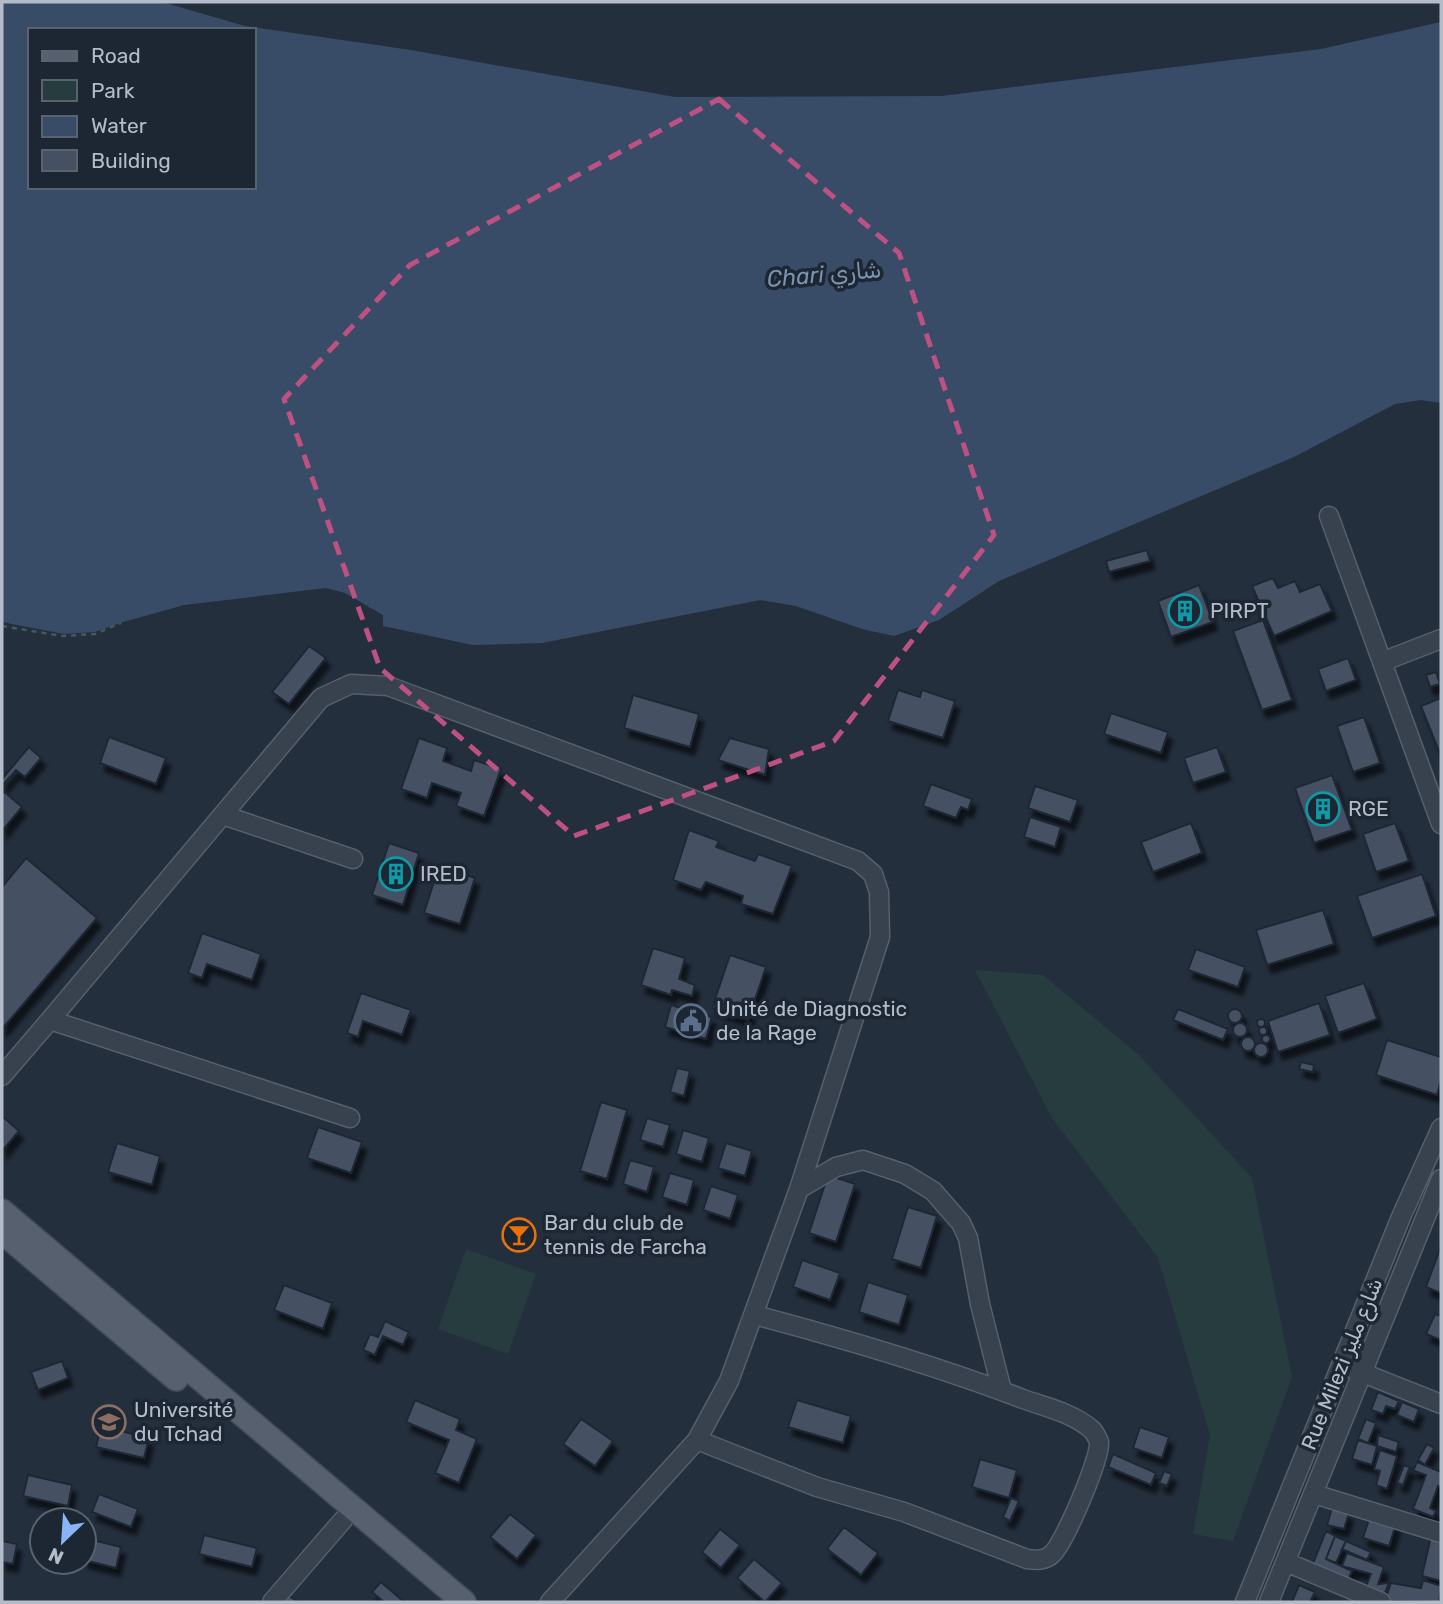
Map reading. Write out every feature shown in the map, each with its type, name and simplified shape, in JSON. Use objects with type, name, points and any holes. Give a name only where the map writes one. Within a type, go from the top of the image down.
[{"type":"main road","points":[[2,1211],[343,1520],[440,1602]]},
{"type":"main road","points":[[2,1232],[464,1602]]},
{"type":"street","points":[[1329,516],[1384,661],[1434,781],[1441,824]]},
{"type":"street","points":[[1384,661],[1441,639]]},
{"type":"street","points":[[2,1076],[321,698],[351,684],[388,685],[858,861],[873,874],[879,892],[880,937],[799,1189],[729,1381],[697,1440],[550,1602]]},
{"type":"street","points":[[223,815],[353,859]]},
{"type":"street","points":[[50,1020],[351,1118]]},
{"type":"street","name":"Rue Milezi شارع مليز","points":[[1245,1602],[1401,1217],[1441,1128]]},
{"type":"street","points":[[799,1189],[836,1167],[863,1160],[905,1174],[933,1191],[961,1223],[968,1238],[980,1304],[1002,1391]]},
{"type":"street","name":"Rue Milezi شارع مليز","points":[[1269,1602],[1441,1179]]},
{"type":"street","points":[[697,1440],[817,1487],[904,1512],[1027,1559],[1041,1560],[1052,1554],[1065,1534],[1090,1477],[1099,1443],[1092,1430],[1069,1416],[1002,1391],[850,1340],[755,1315]]},
{"type":"street","points":[[1342,1365],[1441,1404]]},
{"type":"street","points":[[1314,1494],[1441,1533]]},
{"type":"street","points":[[272,1602],[343,1520]]},
{"type":"street","points":[[1286,1562],[1381,1602]]},
{"type":"path","points":[[2,626],[62,636],[95,634],[121,623]]},
{"type":"highlighted area","points":[[719,99],[899,253],[994,535],[834,741],[574,836],[380,668],[284,399],[410,265]]},
{"type":"green space","points":[[975,970],[1043,975],[1139,1055],[1252,1178],[1292,1377],[1233,1541],[1193,1534],[1210,1435],[1158,1258],[1052,1118]]},
{"type":"green space","points":[[466,1249],[536,1274],[508,1354],[438,1329]]},
{"type":"water","name":"Chari شاري","points":[[2,2],[162,2],[245,26],[411,50],[675,97],[942,96],[1321,49],[1441,22],[1441,403],[1421,400],[1395,404],[1294,457],[999,581],[939,620],[894,636],[862,629],[796,606],[760,600],[542,643],[473,645],[383,626],[383,615],[345,593],[326,588],[184,605],[95,632],[64,634],[2,622]]},
{"type":"building","points":[[1147,550],[1150,561],[1109,572],[1106,561]]},
{"type":"building","points":[[1273,578],[1278,588],[1295,581],[1300,592],[1320,584],[1332,611],[1274,636],[1252,586]]},
{"type":"building","name":"PIRPT","points":[[1199,585],[1213,622],[1171,637],[1158,601]]},
{"type":"building","points":[[1263,620],[1292,700],[1262,710],[1233,631]]},
{"type":"building","points":[[309,646],[326,658],[289,704],[272,692]]},
{"type":"building","points":[[1348,658],[1356,680],[1326,691],[1318,669]]},
{"type":"building","points":[[1436,672],[1440,684],[1430,687],[1426,675]]},
{"type":"building","points":[[898,690],[920,697],[922,690],[955,701],[943,738],[888,721]]},
{"type":"building","points":[[633,695],[699,714],[690,747],[624,728]]},
{"type":"building","points":[[1441,698],[1441,756],[1421,706]]},
{"type":"building","points":[[1111,713],[1168,732],[1161,753],[1104,734]]},
{"type":"building","points":[[1364,717],[1380,763],[1353,772],[1337,726]]},
{"type":"building","points":[[109,737],[166,758],[156,784],[100,763]]},
{"type":"building","points":[[419,738],[447,748],[443,761],[471,771],[474,760],[501,769],[484,816],[456,806],[461,793],[432,783],[427,798],[401,789]]},
{"type":"building","points":[[730,738],[769,749],[765,775],[718,760]]},
{"type":"building","points":[[29,747],[41,758],[25,777],[16,770],[2,786],[2,779]]},
{"type":"building","points":[[1217,747],[1226,772],[1193,783],[1184,758]]},
{"type":"building","name":"RGE","points":[[1332,775],[1352,830],[1314,843],[1295,788]]},
{"type":"building","points":[[931,784],[972,799],[968,810],[961,807],[956,818],[923,806]]},
{"type":"building","points":[[1035,786],[1078,800],[1070,822],[1028,808]]},
{"type":"building","points":[[2,790],[22,807],[2,831]]},
{"type":"building","points":[[1030,817],[1061,827],[1055,847],[1024,837]]},
{"type":"building","points":[[1191,823],[1202,853],[1153,872],[1141,842]]},
{"type":"building","points":[[1395,823],[1409,861],[1376,872],[1363,834]]},
{"type":"building","points":[[689,830],[719,841],[716,847],[755,861],[758,854],[792,866],[773,914],[741,904],[743,896],[706,882],[701,890],[673,880]]},
{"type":"building","name":"IRED","points":[[389,843],[419,853],[403,905],[372,895]]},
{"type":"building","points":[[26,858],[97,918],[2,1029],[2,887]]},
{"type":"building","points":[[439,866],[475,878],[460,924],[424,913]]},
{"type":"building","points":[[1422,874],[1436,916],[1372,938],[1357,896]]},
{"type":"building","points":[[1323,910],[1334,944],[1267,965],[1256,930]]},
{"type":"building","points":[[202,933],[261,954],[252,980],[207,964],[202,978],[188,973]]},
{"type":"building","points":[[653,948],[685,958],[679,979],[695,985],[692,996],[672,990],[671,995],[641,985]]},
{"type":"building","points":[[1196,949],[1245,967],[1238,987],[1188,970]]},
{"type":"building","points":[[730,955],[766,967],[748,1020],[712,1008]]},
{"type":"building","points":[[1364,983],[1377,1019],[1338,1033],[1325,996]]},
{"type":"building","points":[[361,993],[411,1010],[402,1035],[363,1021],[358,1037],[347,1033]]},
{"type":"building","points":[[1319,1003],[1330,1035],[1278,1052],[1268,1021]]},
{"type":"building","points":[[671,1005],[712,1017],[706,1039],[665,1027]]},
{"type":"building","points":[[1178,1009],[1228,1029],[1223,1040],[1173,1020]]},
{"type":"building","points":[[1235,1009],[1240,1011],[1240,1021],[1235,1023],[1230,1021],[1228,1016],[1230,1011]]},
{"type":"building","points":[[1261,1019],[1265,1023],[1261,1027],[1257,1023]]},
{"type":"building","points":[[1240,1023],[1245,1025],[1245,1035],[1240,1037],[1235,1035],[1233,1030],[1235,1025]]},
{"type":"building","points":[[1263,1027],[1267,1031],[1263,1035],[1259,1031]]},
{"type":"building","points":[[1266,1035],[1270,1039],[1266,1043],[1262,1039]]},
{"type":"building","points":[[1248,1037],[1253,1039],[1253,1049],[1248,1051],[1243,1049],[1241,1044],[1243,1039]]},
{"type":"building","points":[[1387,1040],[1441,1057],[1441,1080],[1437,1095],[1376,1075]]},
{"type":"building","points":[[1261,1043],[1266,1045],[1266,1055],[1261,1057],[1256,1055],[1254,1050],[1256,1045]]},
{"type":"building","points":[[1301,1062],[1314,1065],[1313,1072],[1299,1069]]},
{"type":"building","points":[[677,1068],[690,1071],[684,1096],[670,1092]]},
{"type":"building","points":[[601,1102],[627,1110],[607,1179],[580,1171]]},
{"type":"building","points":[[2,1116],[19,1131],[2,1151]]},
{"type":"building","points":[[647,1118],[670,1125],[663,1147],[640,1140]]},
{"type":"building","points":[[318,1127],[362,1142],[351,1173],[307,1158]]},
{"type":"building","points":[[683,1130],[709,1138],[702,1162],[676,1154]]},
{"type":"building","points":[[117,1143],[160,1156],[152,1185],[108,1172]]},
{"type":"building","points":[[726,1143],[752,1151],[745,1176],[718,1168]]},
{"type":"building","points":[[630,1160],[654,1167],[647,1192],[623,1184]]},
{"type":"building","points":[[670,1173],[694,1180],[687,1205],[662,1197]]},
{"type":"building","points":[[828,1175],[855,1184],[836,1242],[809,1233]]},
{"type":"building","points":[[711,1186],[738,1195],[730,1219],[703,1210]]},
{"type":"building","points":[[908,1207],[937,1216],[921,1268],[892,1259]]},
{"type":"building","points":[[1441,1246],[1441,1293],[1426,1287]]},
{"type":"building","points":[[802,1260],[840,1273],[830,1300],[793,1287]]},
{"type":"building","points":[[868,1282],[908,1295],[899,1325],[859,1312]]},
{"type":"building","points":[[284,1285],[332,1303],[323,1329],[274,1310]]},
{"type":"building","points":[[1435,1314],[1441,1316],[1441,1340],[1426,1334]]},
{"type":"building","points":[[385,1321],[409,1332],[403,1345],[383,1336],[375,1355],[363,1350],[370,1334],[378,1337]]},
{"type":"building","points":[[62,1361],[68,1378],[38,1390],[31,1372]]},
{"type":"building","points":[[1378,1392],[1399,1401],[1395,1409],[1386,1406],[1383,1414],[1371,1410]]},
{"type":"building","points":[[415,1400],[460,1419],[456,1430],[477,1439],[459,1483],[435,1473],[449,1440],[406,1422]]},
{"type":"building","points":[[797,1400],[851,1416],[843,1443],[788,1427]]},
{"type":"building","points":[[1402,1402],[1419,1409],[1414,1422],[1397,1415]]},
{"type":"building","points":[[581,1419],[613,1441],[595,1466],[563,1444]]},
{"type":"building","points":[[1366,1419],[1376,1423],[1368,1443],[1358,1439]]},
{"type":"building","points":[[101,1426],[149,1438],[144,1458],[96,1447]]},
{"type":"building","points":[[1140,1427],[1169,1437],[1162,1458],[1133,1448]]},
{"type":"building","points":[[1378,1435],[1399,1442],[1396,1452],[1377,1446]]},
{"type":"building","points":[[1358,1440],[1377,1446],[1372,1465],[1352,1459]]},
{"type":"building","points":[[1427,1444],[1434,1448],[1425,1465],[1418,1460]]},
{"type":"building","points":[[1380,1450],[1397,1456],[1387,1489],[1376,1485],[1380,1471],[1374,1469]]},
{"type":"building","points":[[1113,1454],[1156,1473],[1151,1485],[1108,1467]]},
{"type":"building","points":[[980,1459],[1017,1470],[1009,1498],[972,1487]]},
{"type":"building","points":[[1417,1462],[1441,1472],[1441,1487],[1438,1486],[1430,1508],[1436,1511],[1433,1517],[1413,1509],[1426,1475],[1409,1469],[1403,1485],[1397,1483],[1404,1465],[1414,1469]]},
{"type":"building","points":[[1164,1471],[1172,1474],[1167,1486],[1159,1483]]},
{"type":"building","points":[[28,1475],[72,1485],[68,1506],[23,1496]]},
{"type":"building","points":[[99,1494],[138,1509],[131,1527],[98,1514],[98,1506],[94,1506]]},
{"type":"building","points":[[1011,1498],[1019,1501],[1010,1521],[1003,1517]]},
{"type":"building","points":[[1332,1508],[1349,1513],[1344,1529],[1327,1525]]},
{"type":"building","points":[[510,1514],[536,1535],[517,1559],[490,1537]]},
{"type":"building","points":[[1370,1516],[1396,1524],[1389,1546],[1363,1538]]},
{"type":"building","points":[[844,1527],[878,1553],[861,1575],[827,1549]]},
{"type":"building","points":[[720,1529],[740,1545],[721,1568],[702,1552]]},
{"type":"building","points":[[1326,1531],[1335,1536],[1326,1559],[1352,1571],[1348,1580],[1312,1566]]},
{"type":"building","points":[[204,1535],[257,1548],[252,1567],[199,1554]]},
{"type":"building","points":[[1335,1536],[1346,1541],[1336,1563],[1326,1559]]},
{"type":"building","points":[[1431,1536],[1441,1538],[1441,1581],[1422,1576]]},
{"type":"building","points":[[2,1541],[17,1544],[13,1564],[2,1562]]},
{"type":"building","points":[[98,1541],[121,1547],[116,1568],[98,1564]]},
{"type":"building","points":[[1346,1541],[1371,1552],[1367,1560],[1342,1549]]},
{"type":"building","points":[[1347,1553],[1384,1567],[1378,1584],[1389,1583],[1384,1595],[1366,1586],[1371,1574],[1342,1566]]},
{"type":"building","points":[[754,1559],[782,1583],[765,1602],[737,1578]]},
{"type":"building","points":[[1423,1580],[1441,1586],[1439,1602],[1385,1601],[1391,1583],[1421,1588]]},
{"type":"building","points":[[381,1582],[403,1601],[384,1602],[372,1592]]},
{"type":"building","points":[[1299,1585],[1315,1592],[1310,1602],[1292,1602]]},
{"type":"building","points":[[287,1595],[299,1602],[282,1602]]},
{"type":"place","name":"PIRPT","points":[[1185,611]]},
{"type":"place","name":"RGE","points":[[1323,809]]},
{"type":"place","name":"IRED","points":[[396,874]]},
{"type":"place","name":"Unité de Diagnostic de la Rage","points":[[691,1021]]},
{"type":"place","name":"Bar du club de tennis de Farcha","points":[[519,1235]]},
{"type":"place","name":"Université du Tchad","points":[[109,1422]]}]
